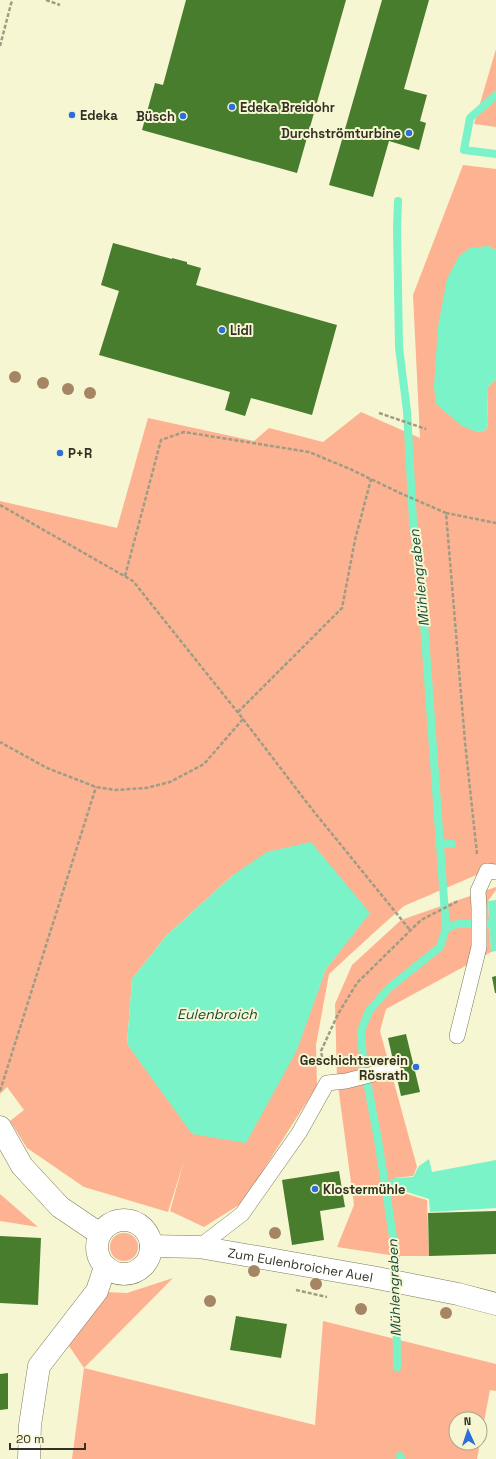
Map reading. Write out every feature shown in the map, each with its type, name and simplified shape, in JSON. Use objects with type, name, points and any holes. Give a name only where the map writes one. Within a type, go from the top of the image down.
[{"type":"street","points":[[0,1127],[22,1166],[60,1207],[100,1234]]},
{"type":"street","points":[[125,1220],[135,1223],[143,1229],[151,1246],[150,1256],[145,1264],[130,1274],[112,1272],[104,1267],[99,1259],[97,1251],[97,1242],[100,1234],[106,1226],[125,1220]]},
{"type":"street","name":"Zum Eulenbroicher Auel","points":[[151,1246],[199,1247],[372,1277],[458,1294],[496,1304]]},
{"type":"street","points":[[29,1459],[30,1425],[38,1366],[97,1291],[104,1267]]},
{"type":"lane","points":[[457,1036],[479,947],[478,891],[487,872],[496,872]]},
{"type":"lane","points":[[199,1247],[242,1214],[299,1133],[327,1083],[346,1081],[393,1069]]},
{"type":"path","points":[[0,46],[12,0]]},
{"type":"path","points":[[46,0],[60,5]]},
{"type":"path","points":[[379,413],[426,429]]},
{"type":"path","points":[[125,576],[161,440],[184,432],[309,452],[446,513],[496,523]]},
{"type":"path","points":[[238,712],[342,608],[355,540],[371,479]]},
{"type":"path","points":[[0,505],[133,581],[238,712],[311,808],[410,930]]},
{"type":"path","points":[[446,513],[477,854]]},
{"type":"path","points":[[0,742],[47,768],[96,787],[115,790],[146,788],[170,782],[204,764],[243,719]]},
{"type":"path","points":[[0,1091],[96,787]]},
{"type":"path","points":[[327,1083],[322,1051],[338,1014],[357,983],[421,920],[478,891]]},
{"type":"shaded area","points":[[496,49],[496,127],[474,124]]},
{"type":"shaded area","points":[[463,165],[496,169],[496,251],[489,246],[477,432],[486,430],[488,423],[487,388],[496,379],[496,872],[488,870],[404,906],[329,974],[316,1045],[317,1086],[242,1203],[204,1227],[170,1211],[184,1161],[168,1212],[84,1187],[27,1148],[10,1121],[24,1110],[7,1087],[0,1094],[0,501],[117,528],[148,418],[254,441],[269,428],[323,442],[361,412],[420,438],[413,295]],"holes":[[[233,875],[369,913],[326,969],[313,1004],[127,1044],[132,979],[166,936]]]},
{"type":"shaded area","points":[[496,887],[496,890],[488,901],[491,952],[386,1009],[380,1031],[417,1167],[413,1176],[394,1178],[395,1192],[427,1200],[429,1256],[396,1256],[337,1247],[354,1205],[337,1078],[335,1004],[352,965],[401,920]]},
{"type":"shaded area","points":[[0,1194],[38,1227],[0,1221]]},
{"type":"shaded area","points":[[124,1233],[134,1237],[138,1247],[134,1257],[124,1261],[114,1257],[110,1247],[114,1237]]},
{"type":"shaded area","points":[[173,1278],[84,1368],[69,1346],[106,1292],[127,1293]]},
{"type":"shaded area","points":[[323,1321],[496,1364],[496,1391],[490,1390],[486,1411],[448,1411],[448,1451],[479,1451],[477,1459],[72,1459],[84,1368],[315,1425]]},
{"type":"water","points":[[489,246],[496,251],[496,379],[487,388],[488,423],[486,430],[477,432],[462,426],[436,404],[434,387],[438,326],[447,279],[459,256],[470,248]]},
{"type":"water","name":"Eulenbroich","points":[[311,842],[370,913],[326,969],[297,1050],[246,1143],[192,1134],[127,1044],[132,979],[166,936],[233,875],[267,852]]},
{"type":"water","points":[[496,900],[496,951],[491,952],[488,901]]},
{"type":"water","points":[[429,1159],[432,1172],[496,1160],[496,1208],[430,1212],[429,1199],[407,1192],[395,1192],[394,1178],[413,1177],[419,1166]]},
{"type":"building","name":"Edeka Breidohr","points":[[186,0],[346,0],[297,173],[142,130],[155,83],[163,85]]},
{"type":"building","points":[[382,0],[429,0],[404,89],[427,95],[420,121],[426,123],[419,150],[389,141],[373,197],[329,185]]},
{"type":"building","name":"Lidl","points":[[113,243],[187,262],[187,264],[201,268],[196,285],[337,325],[312,415],[251,398],[245,416],[225,410],[230,392],[99,355],[119,291],[101,285]]},
{"type":"building","points":[[496,976],[496,993],[495,993],[492,977]]},
{"type":"building","points":[[406,1034],[420,1092],[401,1096],[388,1038]]},
{"type":"building","points":[[339,1171],[345,1207],[320,1211],[324,1240],[292,1245],[282,1180]]},
{"type":"building","points":[[496,1211],[496,1254],[429,1256],[428,1213]]},
{"type":"building","points":[[0,1236],[41,1238],[38,1305],[0,1303]]},
{"type":"building","points":[[236,1316],[287,1324],[281,1358],[230,1350]]},
{"type":"building","points":[[8,1373],[8,1409],[0,1410],[0,1374]]},
{"type":"waterway","points":[[496,95],[470,118],[464,150],[496,154]]},
{"type":"waterway","name":"Mühlengraben","points":[[397,1367],[396,1256],[378,1140],[363,1060],[361,1031],[369,1011],[389,988],[440,947],[446,928],[421,581],[413,521],[407,411],[399,347],[398,201]]},
{"type":"waterway","points":[[439,842],[452,844]]},
{"type":"waterway","name":"Mühlengraben","points":[[446,928],[457,924],[496,924]]},
{"type":"waterway","name":"Mühlengraben","points":[[384,1185],[406,1183]]},
{"type":"place","name":"Edeka Breidohr","points":[[232,107]]},
{"type":"place","name":"Edeka","points":[[72,115]]},
{"type":"place","name":"Büsch","points":[[183,116]]},
{"type":"place","name":"Durchströmturbine","points":[[409,133]]},
{"type":"place","name":"Lidl","points":[[222,330]]},
{"type":"place","name":"P+R","points":[[60,453]]},
{"type":"place","name":"Geschichtsverein Rösrath","points":[[416,1067]]},
{"type":"place","name":"Klostermühle","points":[[315,1189]]}]
